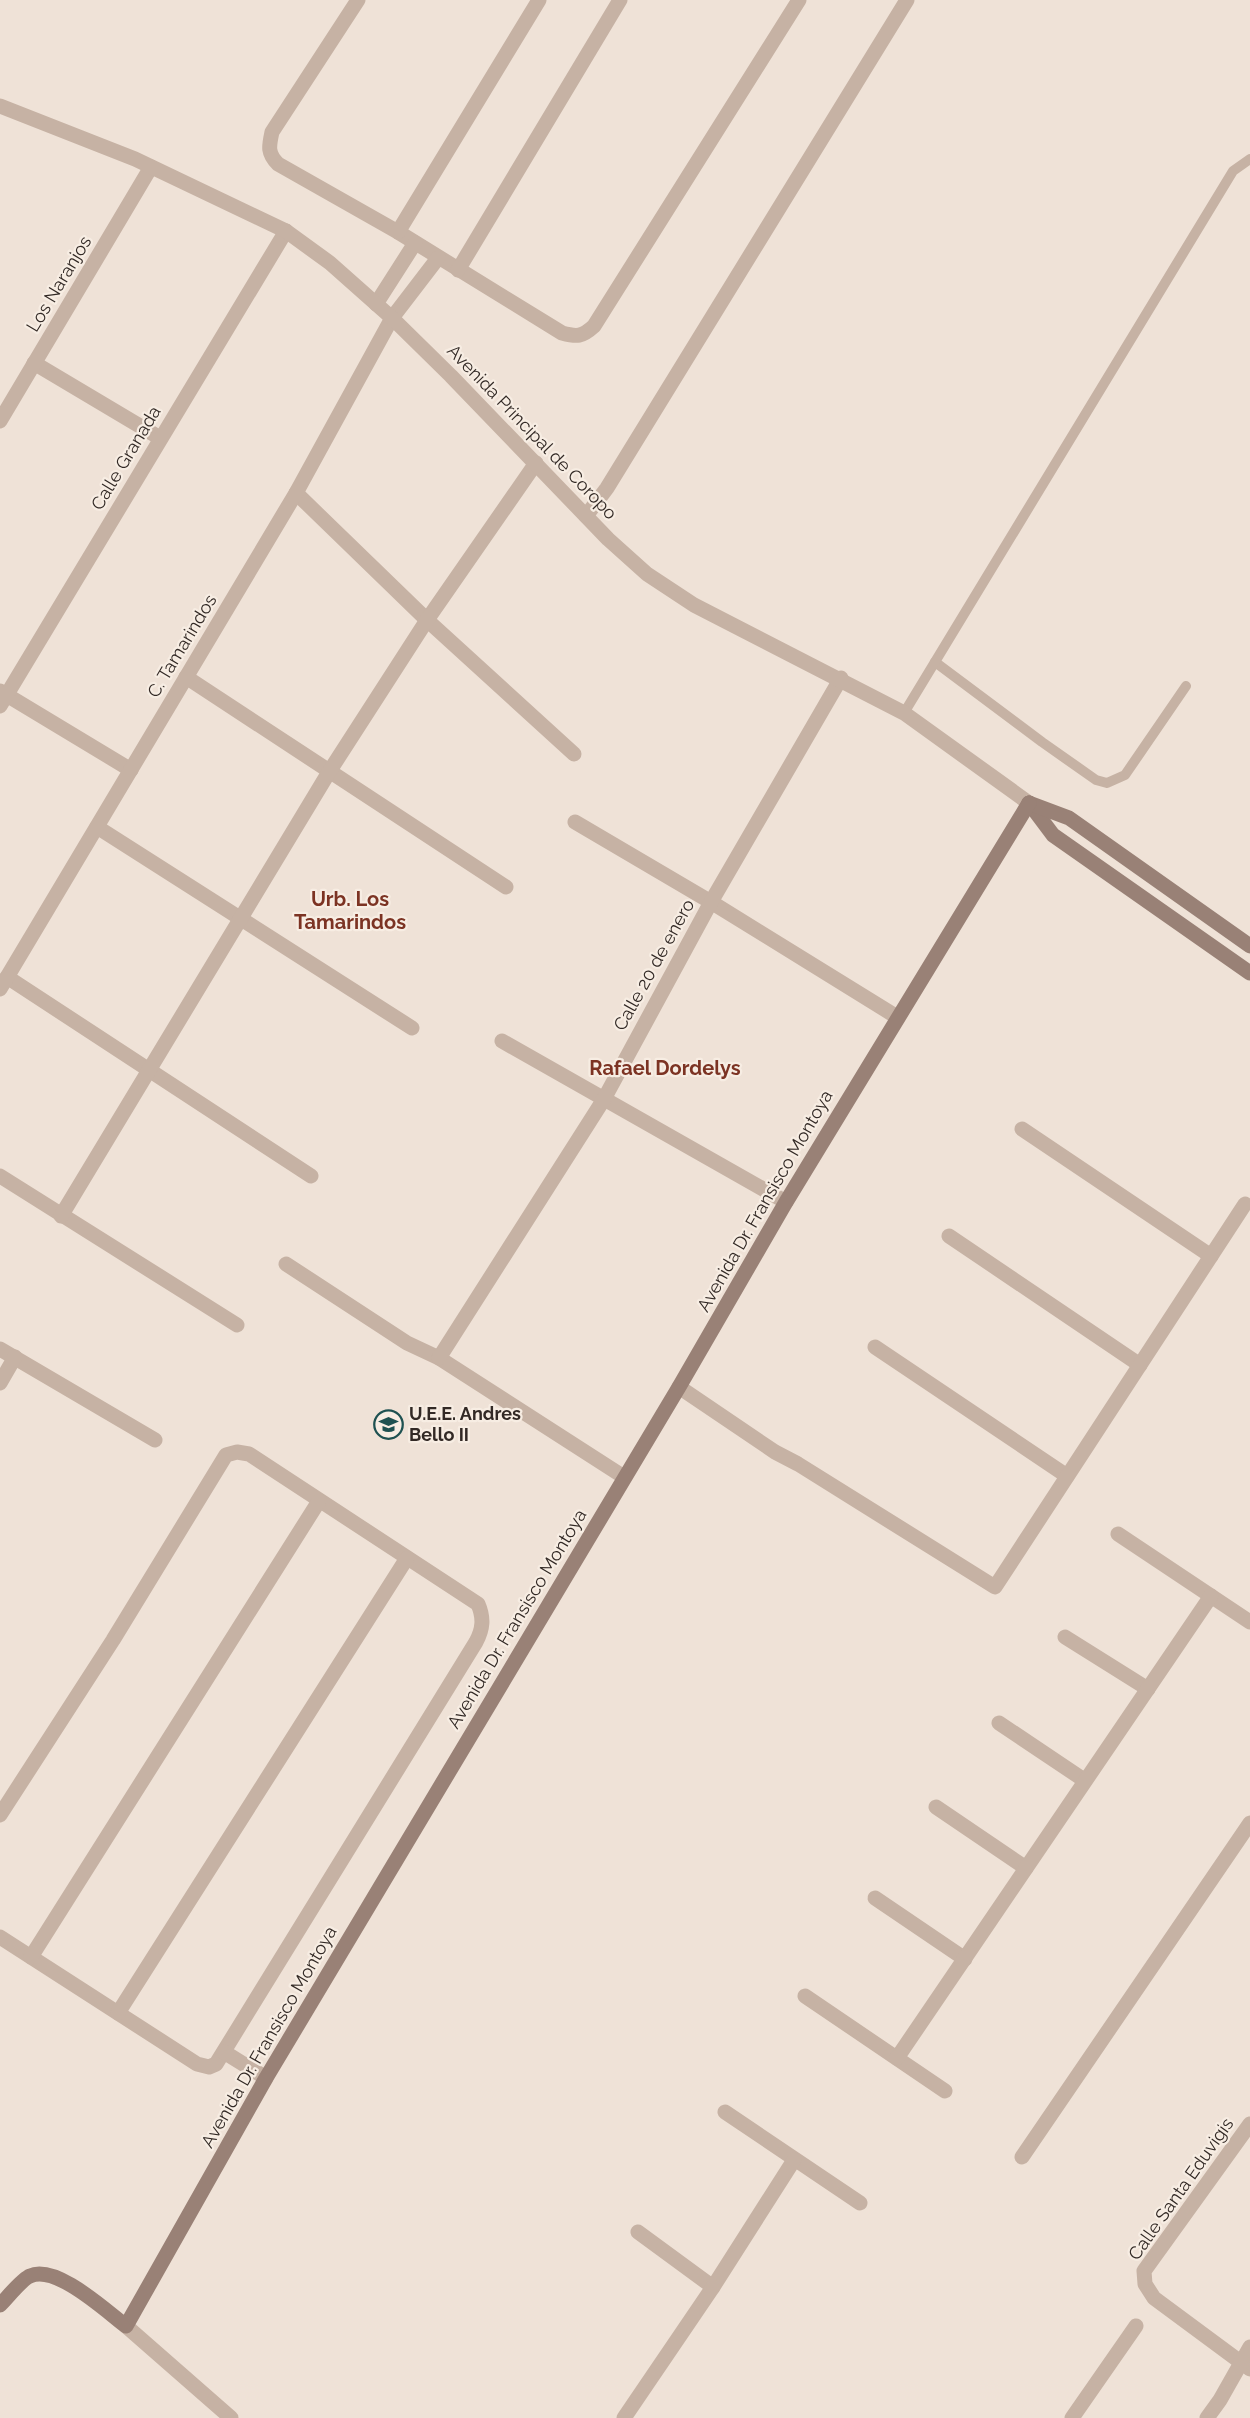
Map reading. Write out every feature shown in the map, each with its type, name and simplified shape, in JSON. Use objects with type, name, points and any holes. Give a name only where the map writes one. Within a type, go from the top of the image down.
[{"type":"main road","name":"Avenida Principal de Coropo","points":[[1029,803],[1069,818],[1250,946]]},
{"type":"main road","name":"Avenida Principal de Coropo","points":[[1029,803],[1053,834],[1250,973]]},
{"type":"main road","name":"Avenida Dr. Fransisco Montoya","points":[[126,2326],[266,2078],[679,1387],[786,1202],[1029,803]]},
{"type":"main road","points":[[0,2305],[30,2276],[48,2274],[74,2287],[126,2326]]},
{"type":"street","points":[[357,0],[272,132],[269,150],[271,157],[278,164],[398,232],[562,333],[577,337],[584,335],[594,326],[799,0]]},
{"type":"street","points":[[398,232],[539,0]]},
{"type":"street","points":[[458,270],[620,0]]},
{"type":"street","points":[[586,516],[613,478],[907,0]]},
{"type":"street","name":"Avenida Principal de Coropo","points":[[0,106],[151,167],[286,231],[330,263],[392,318],[586,516],[647,574],[694,605],[841,678],[904,713],[1029,803]]},
{"type":"street","name":"Los Naranjos","points":[[0,421],[151,167]]},
{"type":"street","name":"Calle Granada","points":[[2,697],[286,231]]},
{"type":"street","points":[[376,304],[415,243]]},
{"type":"street","name":"C. Tamarindos","points":[[4,983],[296,493],[392,318],[438,258]]},
{"type":"street","points":[[34,363],[160,438]]},
{"type":"street","points":[[61,1216],[329,772],[427,620],[536,464]]},
{"type":"street","points":[[296,493],[427,620],[574,754]]},
{"type":"street","points":[[186,677],[506,887]]},
{"type":"street","name":"Calle 20 de enero","points":[[438,1358],[604,1099],[711,902],[841,678]]},
{"type":"street","points":[[2,697],[131,770]]},
{"type":"street","points":[[575,822],[711,902],[897,1017]]},
{"type":"street","points":[[97,827],[412,1028]]},
{"type":"street","points":[[4,983],[148,1070],[310,1176]]},
{"type":"street","points":[[502,1041],[786,1202]]},
{"type":"street","points":[[1022,1129],[1211,1256]]},
{"type":"street","points":[[0,1176],[237,1325]]},
{"type":"street","points":[[679,1387],[775,1452],[798,1464],[995,1587],[1245,1204]]},
{"type":"street","points":[[949,1236],[1140,1365]]},
{"type":"street","points":[[286,1264],[407,1343],[438,1358],[624,1477]]},
{"type":"street","points":[[875,1347],[1067,1476]]},
{"type":"street","points":[[0,1348],[155,1440]]},
{"type":"street","points":[[0,1383],[15,1357]]},
{"type":"street","points":[[0,1815],[113,1640],[226,1455],[237,1452],[249,1454],[478,1604],[482,1617],[481,1631],[216,2064],[202,2066],[0,1936]]},
{"type":"street","points":[[31,1957],[319,1501]]},
{"type":"street","points":[[1118,1534],[1250,1622]]},
{"type":"street","points":[[118,2013],[407,1558]]},
{"type":"street","points":[[897,2058],[1211,1596]]},
{"type":"street","points":[[1065,1637],[1148,1689]]},
{"type":"street","points":[[999,1723],[1084,1780]]},
{"type":"street","points":[[936,1807],[1026,1868]]},
{"type":"street","points":[[1022,2157],[1250,1823]]},
{"type":"street","points":[[875,1898],[965,1959]]},
{"type":"street","points":[[805,1996],[945,2091]]},
{"type":"street","points":[[224,2052],[266,2078]]},
{"type":"street","points":[[725,2112],[860,2204]]},
{"type":"street","name":"Calle Santa Eduvigis","points":[[1246,2366],[1154,2298],[1145,2284],[1144,2271],[1250,2124]]},
{"type":"street","points":[[624,2418],[713,2287],[794,2160]]},
{"type":"street","points":[[638,2232],[713,2287]]},
{"type":"street","points":[[126,2326],[231,2418]]},
{"type":"street","points":[[1072,2418],[1136,2326]]},
{"type":"street","points":[[1207,2418],[1246,2366],[1250,2347]]},
{"type":"lane","points":[[904,713],[1233,171],[1250,159]]},
{"type":"lane","points":[[935,662],[1096,780],[1107,783],[1125,775],[1186,686]]},
{"type":"place","name":"U.E.E. Andres Bello II","points":[[388,1424]]},
{"type":"district","name":"Urb. Los Tamarindos","points":[[350,910]]},
{"type":"district","name":"Rafael Dordelys","points":[[665,1068]]}]
